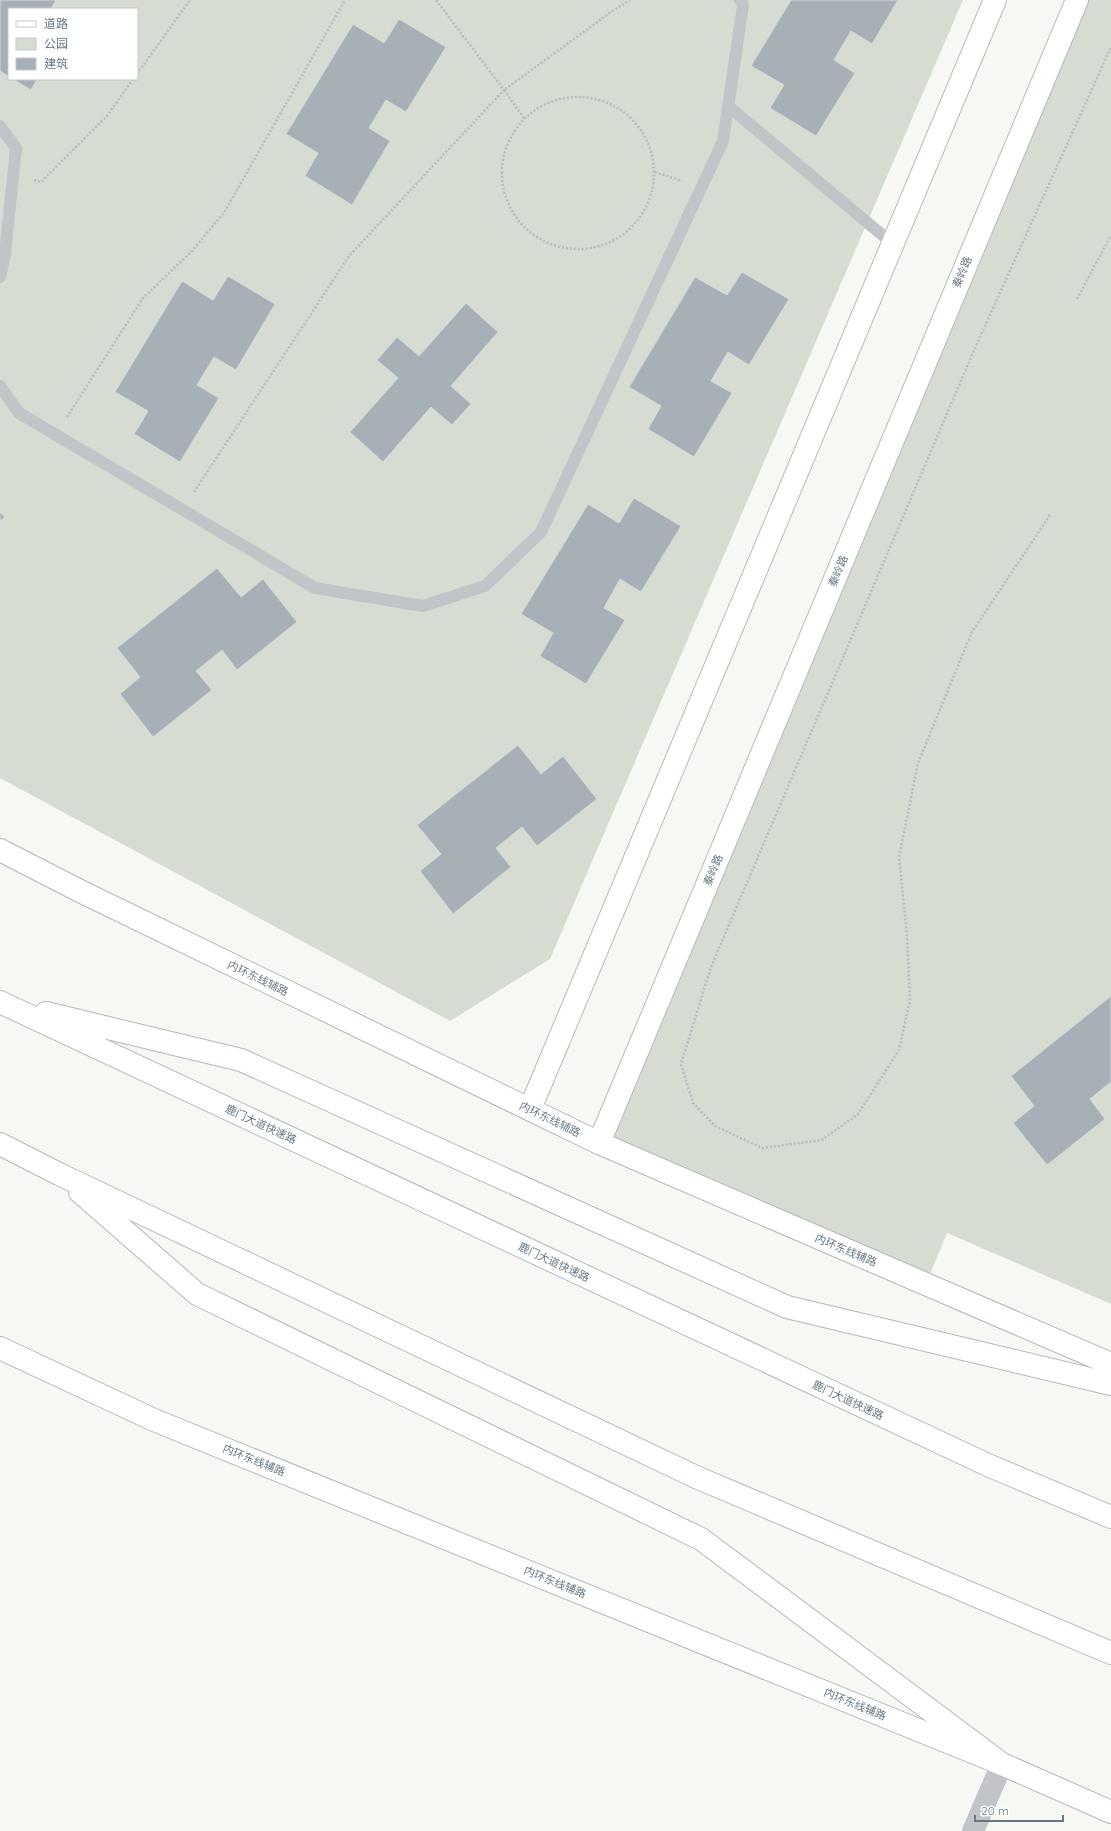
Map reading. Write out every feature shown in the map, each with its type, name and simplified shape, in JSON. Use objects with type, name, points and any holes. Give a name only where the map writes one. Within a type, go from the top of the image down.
[{"type":"main road","points":[[530,1109],[995,0]]},
{"type":"main road","name":"秦岭路","points":[[599,1143],[1077,0]]},
{"type":"main road","name":"内环东线辅路","points":[[0,850],[82,892],[599,1143],[1111,1364]]},
{"type":"main road","points":[[0,1002],[241,1060],[787,1307],[1111,1384]]},
{"type":"main road","name":"鹿门大道快速路","points":[[0,1002],[990,1466],[1111,1517]]},
{"type":"main road","points":[[0,1144],[59,1174],[696,1477],[1111,1653]]},
{"type":"main road","points":[[59,1174],[197,1294],[701,1539],[1002,1764]]},
{"type":"main road","name":"内环东线辅路","points":[[0,1348],[154,1420],[1002,1764],[1111,1812]]},
{"type":"street","points":[[973,1831],[1002,1764]]},
{"type":"lane","points":[[0,386],[19,413],[315,588],[422,606],[485,586],[541,532],[723,141],[743,5],[740,0]]},
{"type":"lane","points":[[728,106],[893,244]]},
{"type":"lane","points":[[0,126],[16,148],[5,254],[0,277]]},
{"type":"path","points":[[138,73],[190,0]]},
{"type":"path","points":[[56,434],[143,298],[192,251],[225,210],[345,0]]},
{"type":"path","points":[[436,0],[524,118]]},
{"type":"path","points":[[182,509],[349,256],[504,90],[611,12],[630,0]]},
{"type":"path","points":[[1050,515],[972,632],[918,763],[899,857],[907,936],[910,1000],[899,1050],[858,1114],[822,1140],[762,1148],[715,1126],[693,1103],[681,1064],[711,967],[975,348],[1111,47]]},
{"type":"path","points":[[14,176],[41,182],[107,116],[132,80]]},
{"type":"path","points":[[570,96],[595,98],[619,108],[638,125],[641,130],[650,147],[655,172],[651,196],[639,219],[621,236],[598,247],[574,250],[549,244],[528,231],[512,212],[502,189],[501,163],[509,139],[524,118],[545,104],[570,96]]},
{"type":"path","points":[[655,172],[702,188]]},
{"type":"path","points":[[1077,299],[1111,235]]},
{"type":"green space","points":[[0,0],[963,0],[550,959],[450,1021],[0,778]]},
{"type":"green space","points":[[1077,0],[1111,0],[1111,1304],[947,1233],[926,1284],[599,1143]]},
{"type":"building","points":[[0,0],[56,0],[52,8],[8,8],[8,76],[0,71]]},
{"type":"building","points":[[791,0],[898,0],[872,44],[851,31],[834,60],[855,73],[816,136],[770,108],[784,85],[751,66]]},
{"type":"building","points":[[399,19],[446,47],[406,112],[386,100],[369,128],[390,141],[352,205],[305,176],[318,153],[286,134],[353,24],[384,43]]},
{"type":"building","points":[[15,80],[36,80],[31,90]]},
{"type":"building","points":[[742,272],[789,299],[749,365],[728,352],[711,381],[732,393],[694,457],[648,429],[661,406],[629,387],[695,277],[727,295]]},
{"type":"building","points":[[228,276],[275,304],[236,370],[214,357],[197,385],[219,398],[180,462],[134,434],[148,411],[115,392],[182,281],[213,300]]},
{"type":"building","points":[[466,303],[498,332],[451,386],[471,404],[452,425],[431,407],[383,462],[350,432],[398,378],[377,360],[397,337],[419,356]]},
{"type":"building","points":[[634,498],[681,526],[641,592],[620,579],[604,608],[625,620],[586,684],[540,656],[553,633],[521,614],[588,504],[619,523]]},
{"type":"building","points":[[0,512],[5,517],[0,521]]},
{"type":"building","points":[[217,568],[241,597],[263,579],[297,622],[237,670],[222,650],[196,671],[212,690],[153,737],[120,694],[140,677],[117,648]]},
{"type":"building","points":[[518,745],[541,774],[563,756],[597,799],[537,846],[522,827],[496,848],[511,867],[453,914],[420,871],[441,854],[417,825]]},
{"type":"building","points":[[1111,996],[1111,1082],[1090,1099],[1105,1119],[1047,1165],[1013,1123],[1034,1106],[1011,1076]]}]
